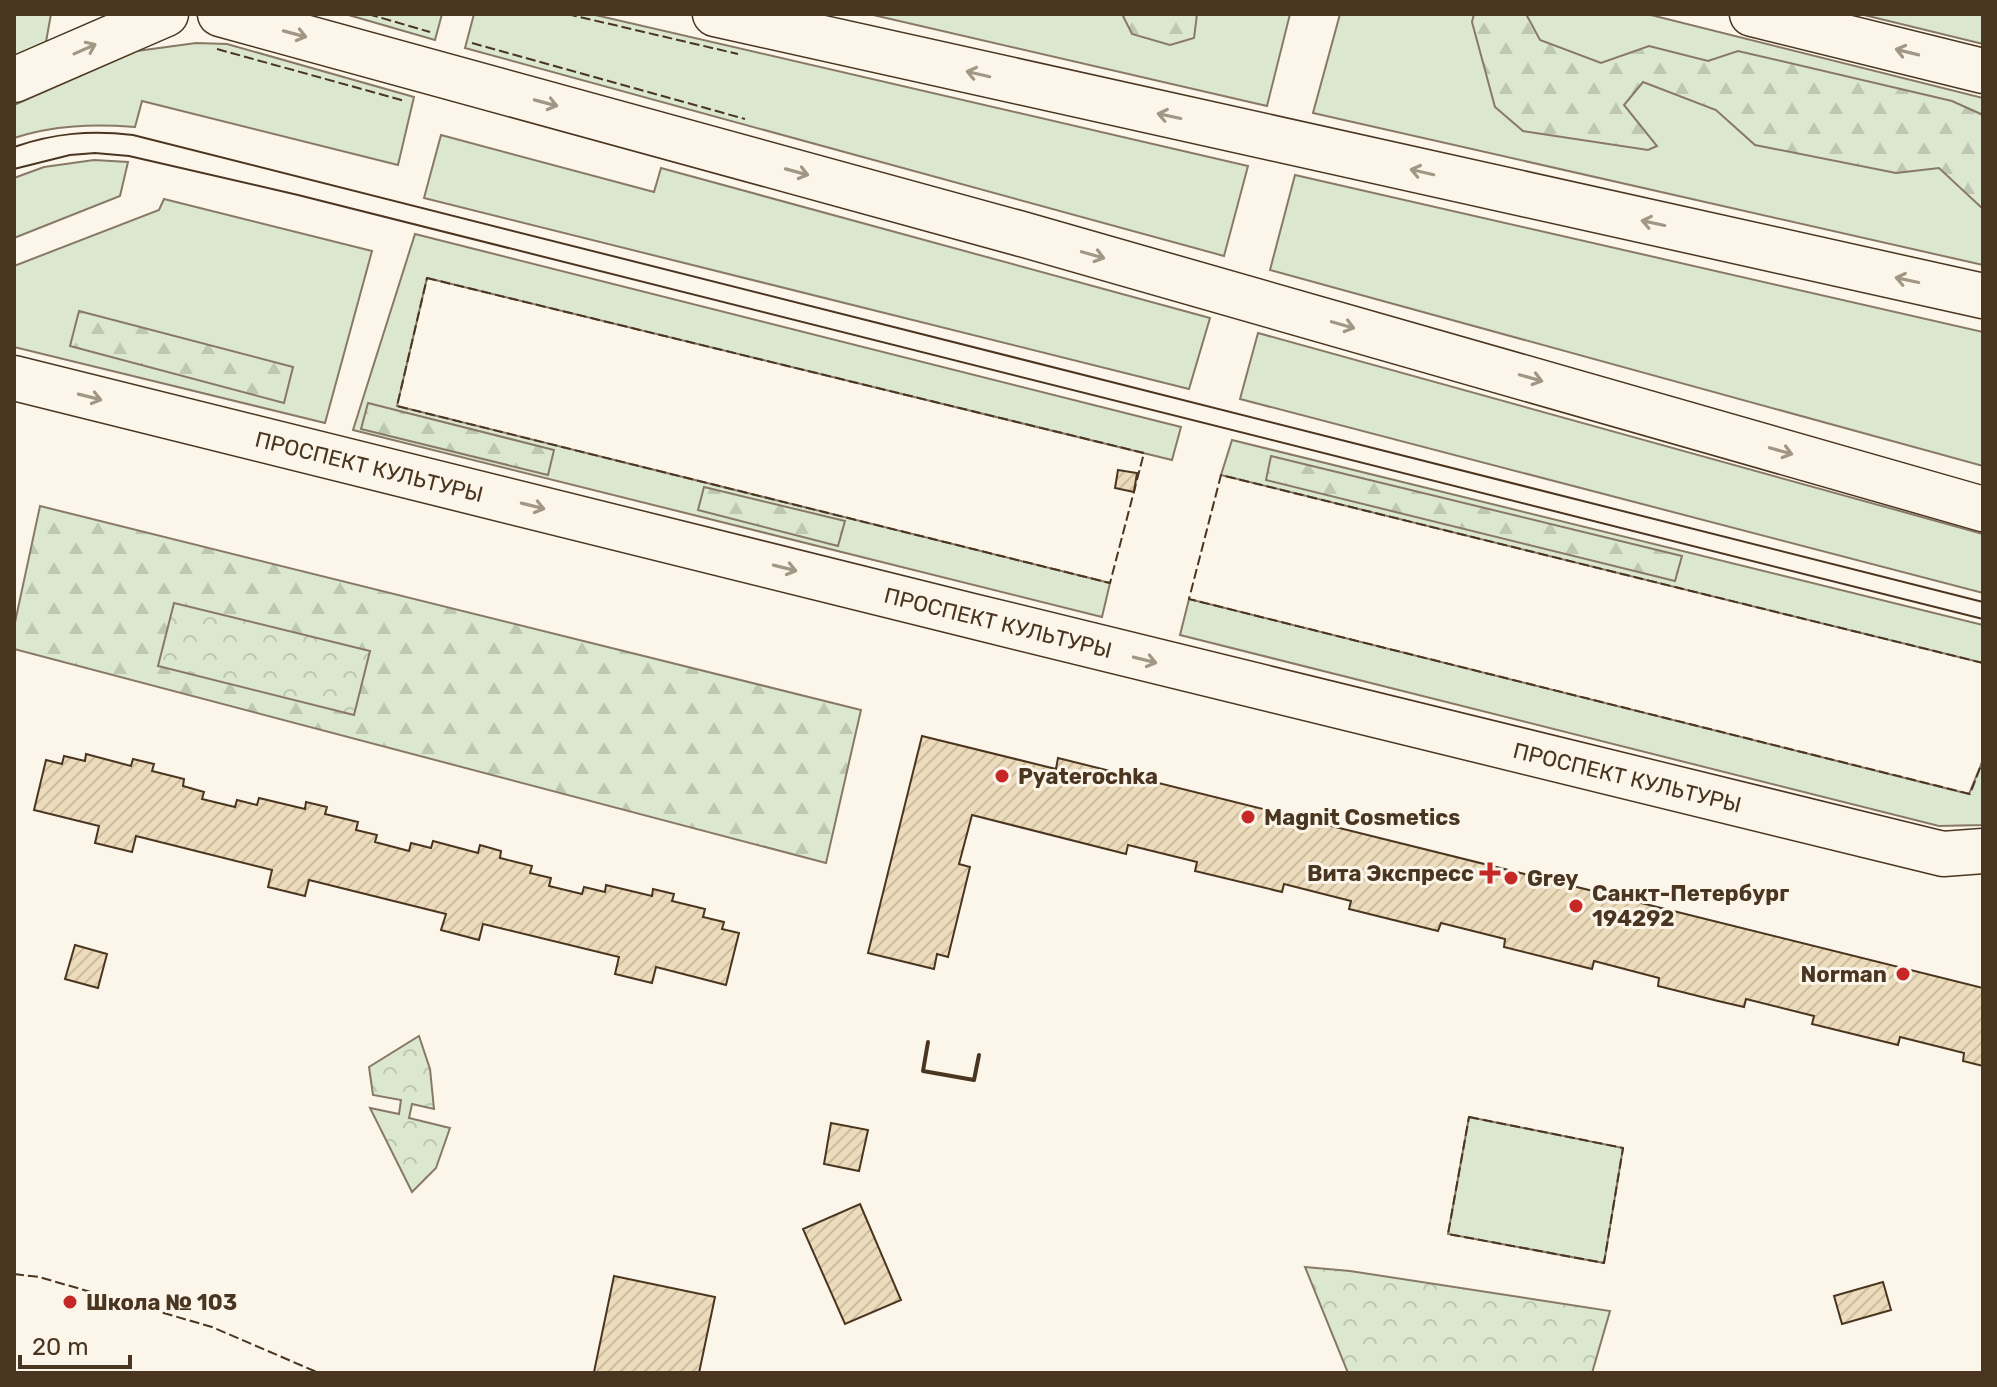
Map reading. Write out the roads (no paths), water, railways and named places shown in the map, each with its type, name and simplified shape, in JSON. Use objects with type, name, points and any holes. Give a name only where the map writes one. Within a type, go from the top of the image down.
[{"type":"main road","points":[[14,80],[166,14]]},
{"type":"main road","points":[[220,14],[1033,238],[1983,509]]},
{"type":"main road","points":[[715,14],[1983,296]]},
{"type":"main road","points":[[1752,14],[1983,71]]},
{"type":"main road","name":"ПРОСПЕКТ КУЛЬТУРЫ","points":[[14,378],[1136,658],[1943,854],[1983,851]]},
{"type":"tram line","points":[[14,147],[73,134],[133,135],[1983,602]]},
{"type":"tram line","points":[[14,169],[70,155],[95,153],[129,156],[298,195],[1983,619]]},
{"type":"place","name":"Pyaterochka","points":[[1002,776]]},
{"type":"place","name":"Magnit Cosmetics","points":[[1248,817]]},
{"type":"place","name":"Вита Экспресс","points":[[1490,873]]},
{"type":"place","name":"Grey","points":[[1511,878]]},
{"type":"place","name":"Санкт-Петербург 194292","points":[[1576,906]]},
{"type":"place","name":"Norman","points":[[1903,974]]},
{"type":"place","name":"Школа № 103","points":[[70,1302]]}]
